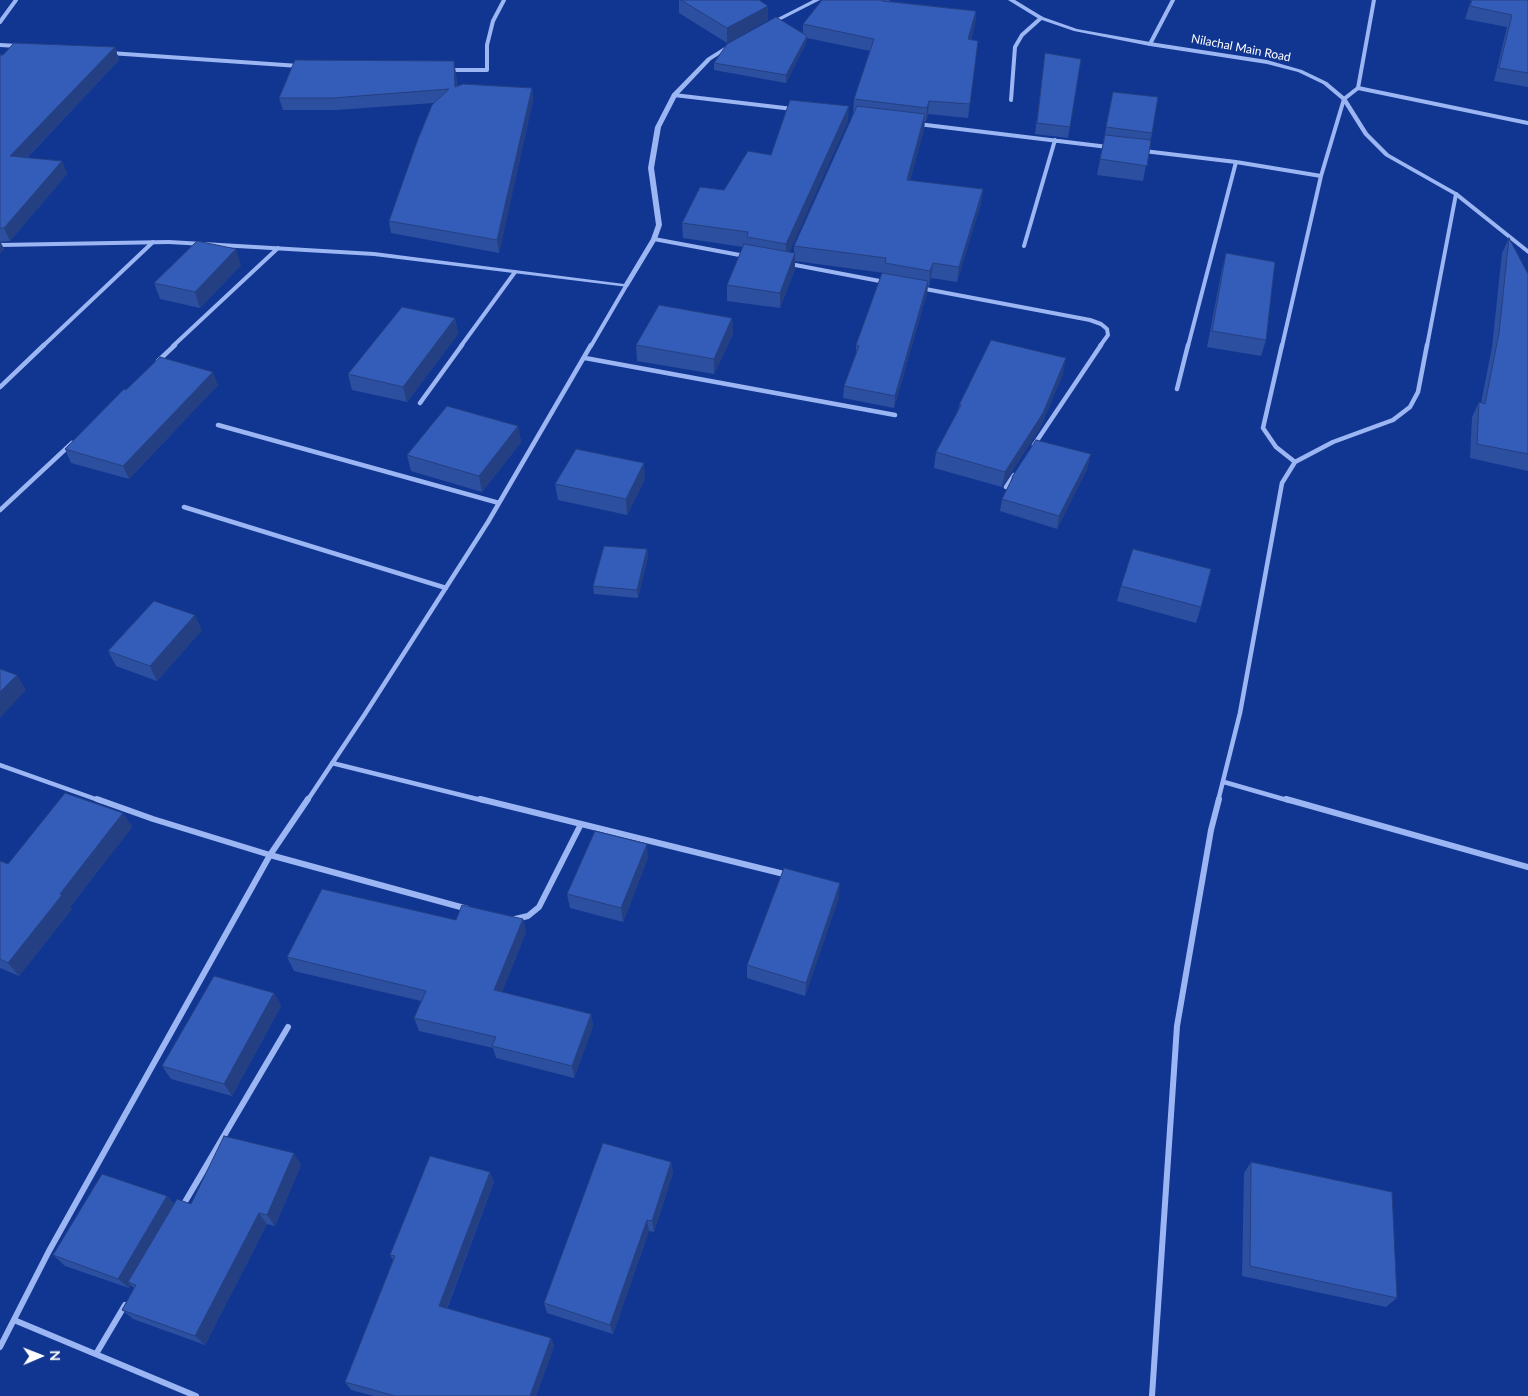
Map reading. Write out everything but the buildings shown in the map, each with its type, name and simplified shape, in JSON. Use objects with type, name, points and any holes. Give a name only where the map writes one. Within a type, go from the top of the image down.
[{"type":"street","points":[[0,22],[16,0]]},
{"type":"street","points":[[441,70],[487,70],[487,45],[493,20],[504,0]]},
{"type":"street","points":[[763,27],[817,0]]},
{"type":"street","name":"Nilachal Main Road","points":[[1010,0],[1041,18],[1076,30],[1150,44],[1267,62],[1300,71],[1324,83],[1344,100],[1366,134],[1387,155],[1456,194],[1528,252]]},
{"type":"street","points":[[1150,44],[1173,0]]},
{"type":"street","points":[[1296,462],[1276,447],[1263,428],[1321,176],[1344,100],[1358,88],[1374,0]]},
{"type":"street","points":[[1011,100],[1015,47],[1022,35],[1041,18]]},
{"type":"street","points":[[0,1347],[54,1242],[270,856],[446,588],[499,503],[654,239],[658,225],[651,168],[658,127],[674,95],[709,59],[738,41]]},
{"type":"street","points":[[0,45],[20,46]]},
{"type":"street","points":[[108,53],[303,66]]},
{"type":"street","points":[[1358,88],[1528,123]]},
{"type":"street","points":[[674,95],[797,110]]},
{"type":"street","points":[[909,123],[1112,147]]},
{"type":"street","points":[[1024,246],[1055,140]]},
{"type":"street","points":[[1141,151],[1236,162],[1321,176]]},
{"type":"street","points":[[1177,389],[1236,162]]},
{"type":"street","points":[[1152,1396],[1177,1026],[1211,830],[1240,713],[1282,483],[1296,462],[1333,442],[1393,420],[1410,407],[1418,392],[1456,194]]},
{"type":"street","points":[[654,239],[750,257]]},
{"type":"street","points":[[0,245],[153,242],[374,254],[626,286]]},
{"type":"street","points":[[0,386],[153,242]]},
{"type":"street","points":[[157,363],[278,248]]},
{"type":"street","points":[[792,255],[788,264],[886,282]]},
{"type":"street","points":[[420,403],[515,272]]},
{"type":"street","points":[[916,287],[1090,320],[1101,324],[1107,329],[1108,335],[1033,447]]},
{"type":"street","points":[[585,358],[895,415]]},
{"type":"street","points":[[218,425],[499,503]]},
{"type":"street","points":[[0,510],[78,436]]},
{"type":"street","points":[[1006,487],[1016,471]]},
{"type":"street","points":[[184,508],[446,588]]},
{"type":"street","points":[[332,763],[791,876]]},
{"type":"street","points":[[0,765],[153,819],[270,856],[472,910]]},
{"type":"street","points":[[1224,782],[1528,867]]},
{"type":"street","points":[[510,919],[520,919],[528,916],[539,907],[581,824]]},
{"type":"street","points":[[177,1216],[288,1027]]},
{"type":"street","points":[[96,1354],[126,1302]]},
{"type":"street","points":[[14,1320],[196,1396]]}]
